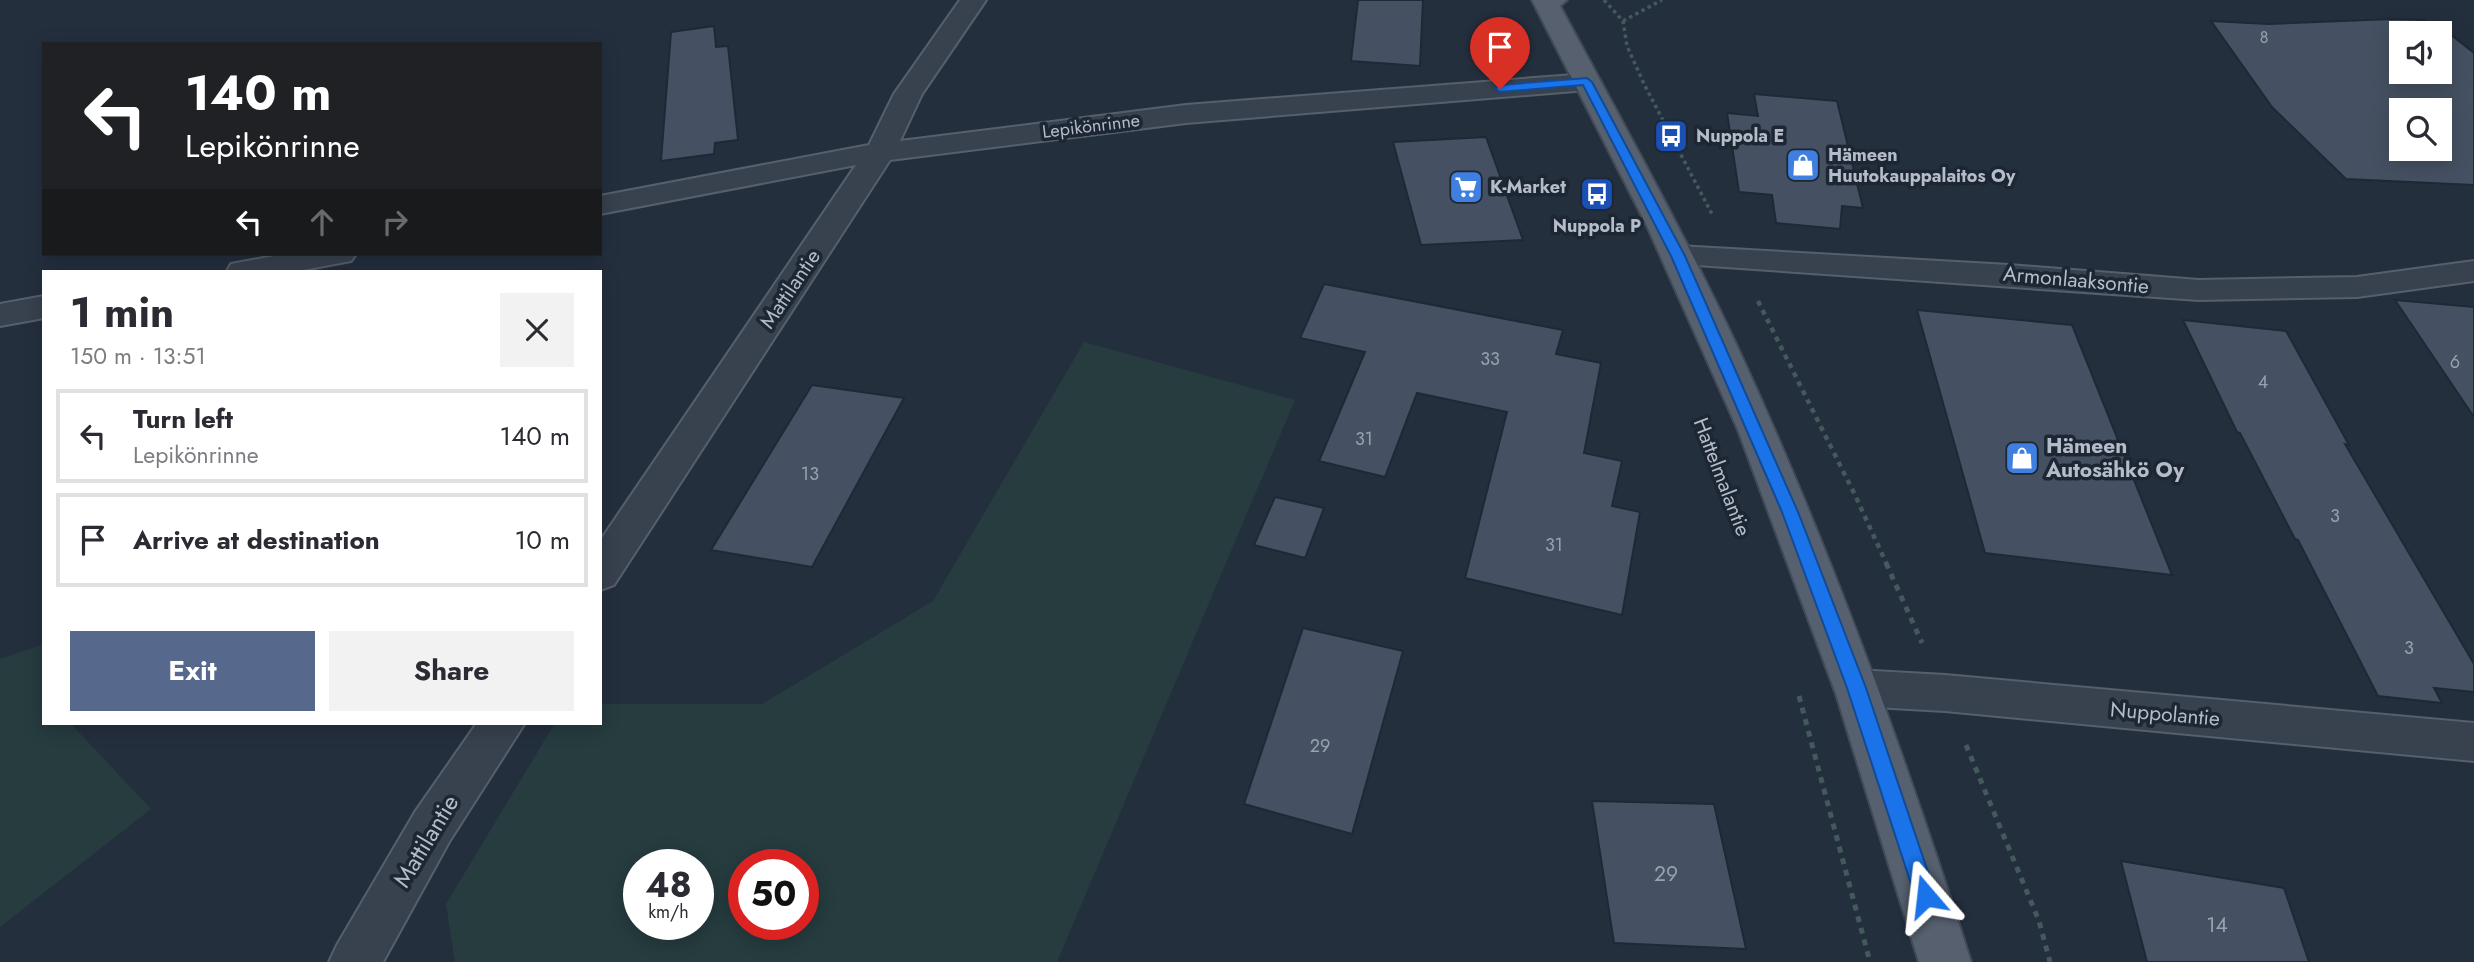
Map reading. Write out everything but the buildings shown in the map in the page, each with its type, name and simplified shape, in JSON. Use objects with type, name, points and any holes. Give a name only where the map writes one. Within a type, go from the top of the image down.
[{"type":"main road","points":[[1547,0],[1678,256],[1790,512],[1856,688],[1919,874],[1945,962]]},
{"type":"street","name":"Mattilantie","points":[[602,571],[880,152],[908,94],[973,0]]},
{"type":"street","name":"Lepikönrinne","points":[[602,205],[880,152],[1578,65]]},
{"type":"street","points":[[249,270],[329,256]]},
{"type":"street","name":"Armonlaaksontie","points":[[1678,256],[2009,275],[2199,290],[2357,287],[2474,271]]},
{"type":"street","points":[[0,315],[42,307]]},
{"type":"street","name":"Nuppolantie","points":[[1856,688],[1945,693],[2474,742]]},
{"type":"street","name":"Mattilantie","points":[[355,962],[432,827],[501,725]]},
{"type":"path","points":[[1604,0],[1623,21],[1627,46],[1855,495],[1945,693],[2039,921],[2050,962]]},
{"type":"path","points":[[1623,21],[1662,0]]},
{"type":"path","points":[[1578,65],[1627,46]]},
{"type":"path","points":[[1799,693],[1870,962]]},
{"type":"green space","points":[[1084,342],[1295,400],[1057,962],[455,962],[446,904],[554,725],[602,725],[602,704],[762,704],[933,601]]},
{"type":"green space","points":[[42,645],[42,725],[72,725],[151,809],[0,927],[0,659]]},
{"type":"place","name":"Nuppola E","points":[[1671,136]]},
{"type":"place","name":"Hämeen Huutokauppalaitos Oy","points":[[1803,165]]},
{"type":"place","name":"K-Market","points":[[1466,187]]},
{"type":"place","name":"Nuppola P","points":[[1597,194]]},
{"type":"place","name":"Hämeen Autosähkö Oy","points":[[2022,458]]},
{"type":"route","points":[[1500,89],[1587,82],[1678,256],[1790,512],[1856,688],[1926,896]]}]
